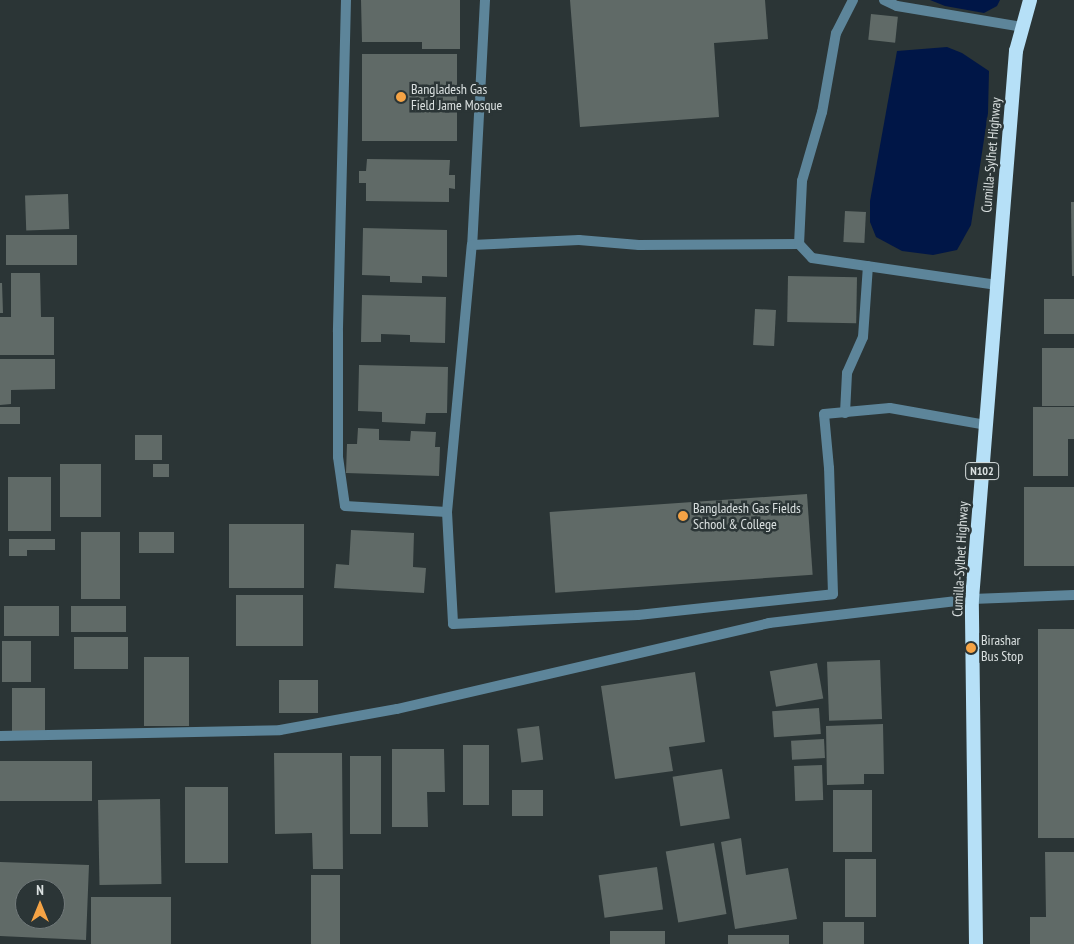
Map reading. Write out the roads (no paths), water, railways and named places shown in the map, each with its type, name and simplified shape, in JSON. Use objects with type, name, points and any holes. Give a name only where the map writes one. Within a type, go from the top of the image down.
[{"type":"highway","name":"Cumilla-Sylhet Highway","points":[[976,944],[972,599],[1016,51],[1030,0]]},
{"type":"street","points":[[346,0],[338,332],[338,457],[345,506],[448,512]]},
{"type":"street","points":[[485,0],[472,245],[448,512],[453,624],[638,615],[833,594],[829,468],[824,414],[890,408],[986,424]]},
{"type":"street","points":[[853,0],[836,33],[822,112],[802,180],[799,244],[812,258],[997,286]]},
{"type":"street","points":[[884,0],[897,6],[1023,26]]},
{"type":"street","points":[[472,245],[579,240],[638,244],[799,244]]},
{"type":"street","points":[[845,412],[847,373],[863,338],[868,266]]},
{"type":"street","points":[[0,736],[280,730],[397,709],[768,623],[972,599],[1074,595]]},
{"type":"water","points":[[930,0],[1000,0],[997,6],[984,13],[945,6]]},
{"type":"water","points":[[947,47],[962,53],[989,71],[988,113],[971,225],[957,250],[933,255],[902,251],[876,237],[870,222],[870,201],[897,51]]},
{"type":"place","name":"Bangladesh Gas Field Jame Mosque","points":[[401,97]]},
{"type":"place","name":"Bangladesh Gas Fields School & College","points":[[683,516]]},
{"type":"place","name":"Birashar Bus Stop","points":[[971,648]]}]
